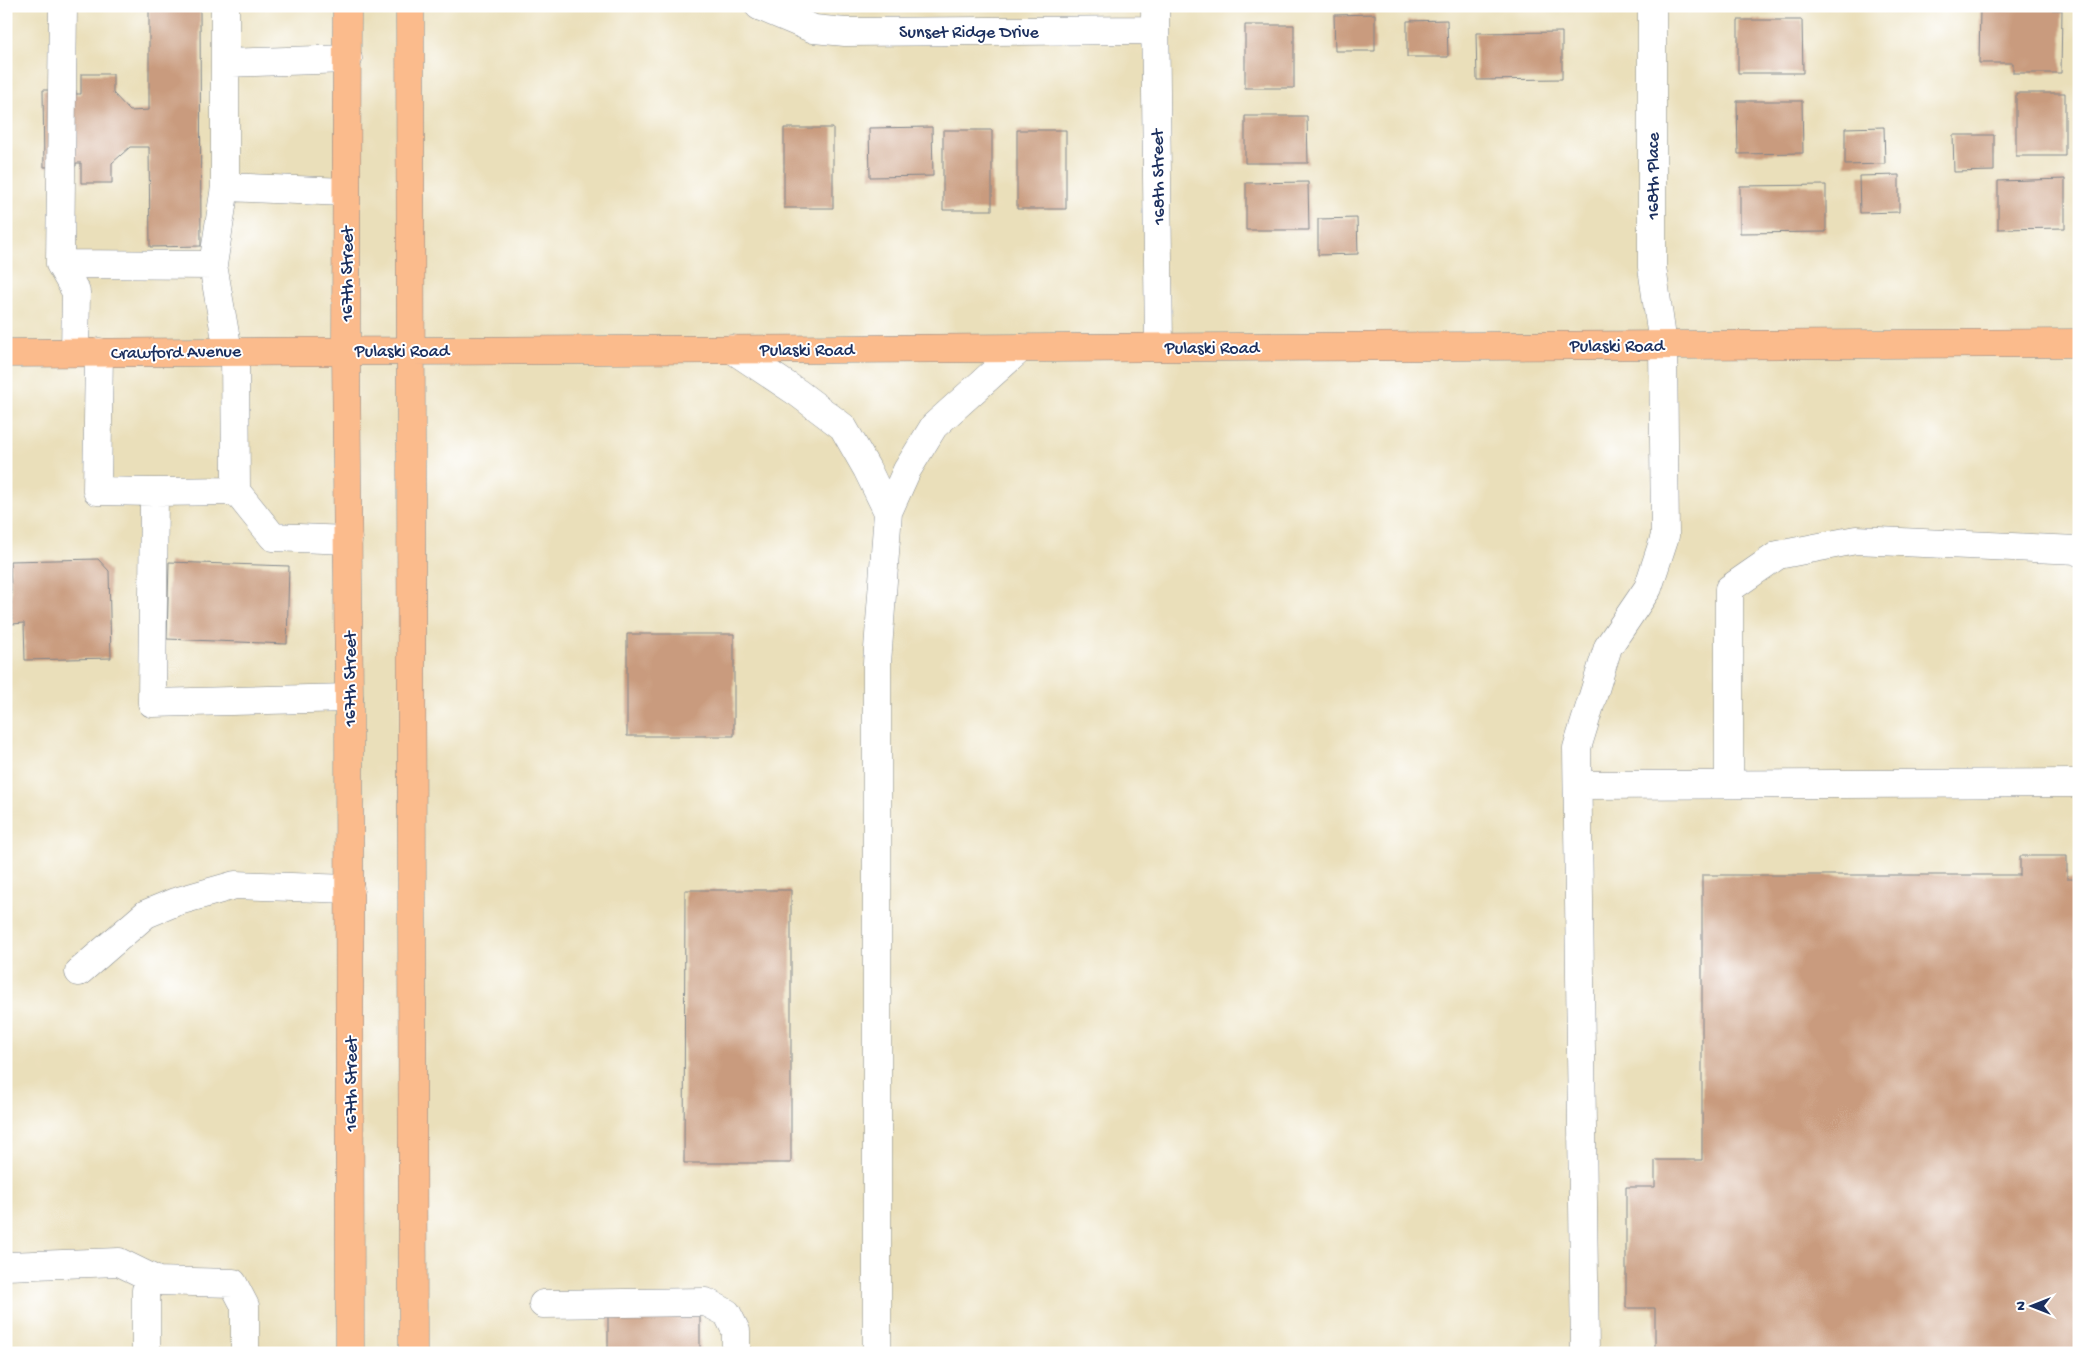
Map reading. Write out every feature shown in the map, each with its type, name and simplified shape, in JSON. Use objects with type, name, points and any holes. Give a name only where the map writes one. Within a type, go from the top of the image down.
[{"type":"main road","name":"167th Street","points":[[347,6],[346,350],[350,889],[350,1353]]},
{"type":"main road","points":[[410,6],[413,1353]]},
{"type":"main road","name":"Pulaski Road","points":[[346,350],[2079,343]]},
{"type":"main road","name":"Crawford Avenue","points":[[6,352],[346,350]]},
{"type":"street","points":[[63,6],[60,264],[76,292],[87,352],[97,491],[236,491]]},
{"type":"street","points":[[225,6],[225,188],[213,265],[231,351],[236,491],[273,537],[348,540]]},
{"type":"street","name":"Sunset Ridge Drive","points":[[759,6],[814,29],[845,32],[1155,18]]},
{"type":"street","name":"168th Place","points":[[1585,1353],[1577,748],[1608,647],[1648,588],[1665,536],[1663,345],[1652,267],[1652,6]]},
{"type":"street","name":"168th Street","points":[[1155,18],[1160,347]]},
{"type":"street","points":[[225,63],[348,59]]},
{"type":"street","points":[[225,188],[346,192]]},
{"type":"street","points":[[60,264],[213,265]]},
{"type":"street","points":[[877,1353],[877,663],[888,512],[907,470],[934,426],[1021,348]]},
{"type":"street","points":[[732,349],[798,393],[842,427],[867,469],[888,512]]},
{"type":"street","points":[[154,492],[152,703],[349,698]]},
{"type":"street","points":[[1729,784],[1729,589],[1778,555],[1856,540],[2078,550],[2079,552]]},
{"type":"street","points":[[1578,785],[2079,783]]},
{"type":"street","points":[[79,972],[146,914],[175,902],[235,884],[350,889]]},
{"type":"street","points":[[6,1266],[119,1262],[158,1282]]},
{"type":"street","points":[[146,1353],[146,1290],[154,1282],[233,1283],[245,1306],[245,1353]]},
{"type":"street","points":[[543,1304],[706,1302],[728,1312],[736,1331],[736,1353]]},
{"type":"building","points":[[200,9],[201,246],[150,247],[149,147],[130,147],[112,163],[112,183],[81,183],[81,163],[76,163],[76,166],[44,167],[43,90],[76,90],[76,94],[81,94],[81,74],[113,74],[113,93],[130,111],[149,110],[149,10]]},
{"type":"building","points":[[1980,9],[2062,10],[2061,73],[2013,73],[2013,63],[1979,63]]},
{"type":"building","points":[[1375,14],[1375,51],[1335,51],[1334,15]]},
{"type":"building","points":[[1447,20],[1448,57],[1407,57],[1407,21]]},
{"type":"building","points":[[1738,20],[1802,20],[1803,73],[1738,73]]},
{"type":"building","points":[[1245,25],[1294,25],[1294,88],[1245,88]]},
{"type":"building","points":[[1562,32],[1562,79],[1477,80],[1476,33]]},
{"type":"building","points":[[2016,93],[2065,93],[2065,156],[2016,156]]},
{"type":"building","points":[[1737,101],[1802,101],[1803,153],[1738,154]]},
{"type":"building","points":[[1245,116],[1307,116],[1308,163],[1245,163]]},
{"type":"building","points":[[932,127],[933,176],[870,177],[869,128]]},
{"type":"building","points":[[1884,127],[1885,164],[1845,165],[1845,128]]},
{"type":"building","points":[[784,128],[833,128],[833,208],[784,208]]},
{"type":"building","points":[[943,130],[992,130],[992,210],[943,210]]},
{"type":"building","points":[[1017,130],[1066,130],[1066,209],[1017,209]]},
{"type":"building","points":[[1953,135],[1994,135],[1994,171],[1954,172]]},
{"type":"building","points":[[1899,175],[1899,212],[1860,213],[1859,176]]},
{"type":"building","points":[[2065,179],[2065,228],[1998,229],[1998,181]]},
{"type":"building","points":[[1308,182],[1309,230],[1246,230],[1246,183]]},
{"type":"building","points":[[1826,185],[1826,232],[1740,233],[1740,186]]},
{"type":"building","points":[[1357,218],[1358,254],[1318,255],[1318,219]]},
{"type":"building","points":[[98,559],[109,571],[111,658],[25,660],[24,623],[12,624],[10,561]]},
{"type":"building","points":[[169,562],[289,566],[287,644],[167,639]]},
{"type":"building","points":[[627,634],[734,634],[734,736],[627,736]]},
{"type":"building","points":[[2020,856],[2067,856],[2067,879],[2079,879],[2079,1353],[1655,1353],[1655,1308],[1626,1308],[1626,1187],[1655,1187],[1655,1160],[1702,1160],[1702,875],[2020,875]]},
{"type":"building","points":[[685,890],[791,890],[791,1163],[684,1163]]},
{"type":"building","points":[[608,1316],[700,1316],[700,1353],[608,1353]]}]
